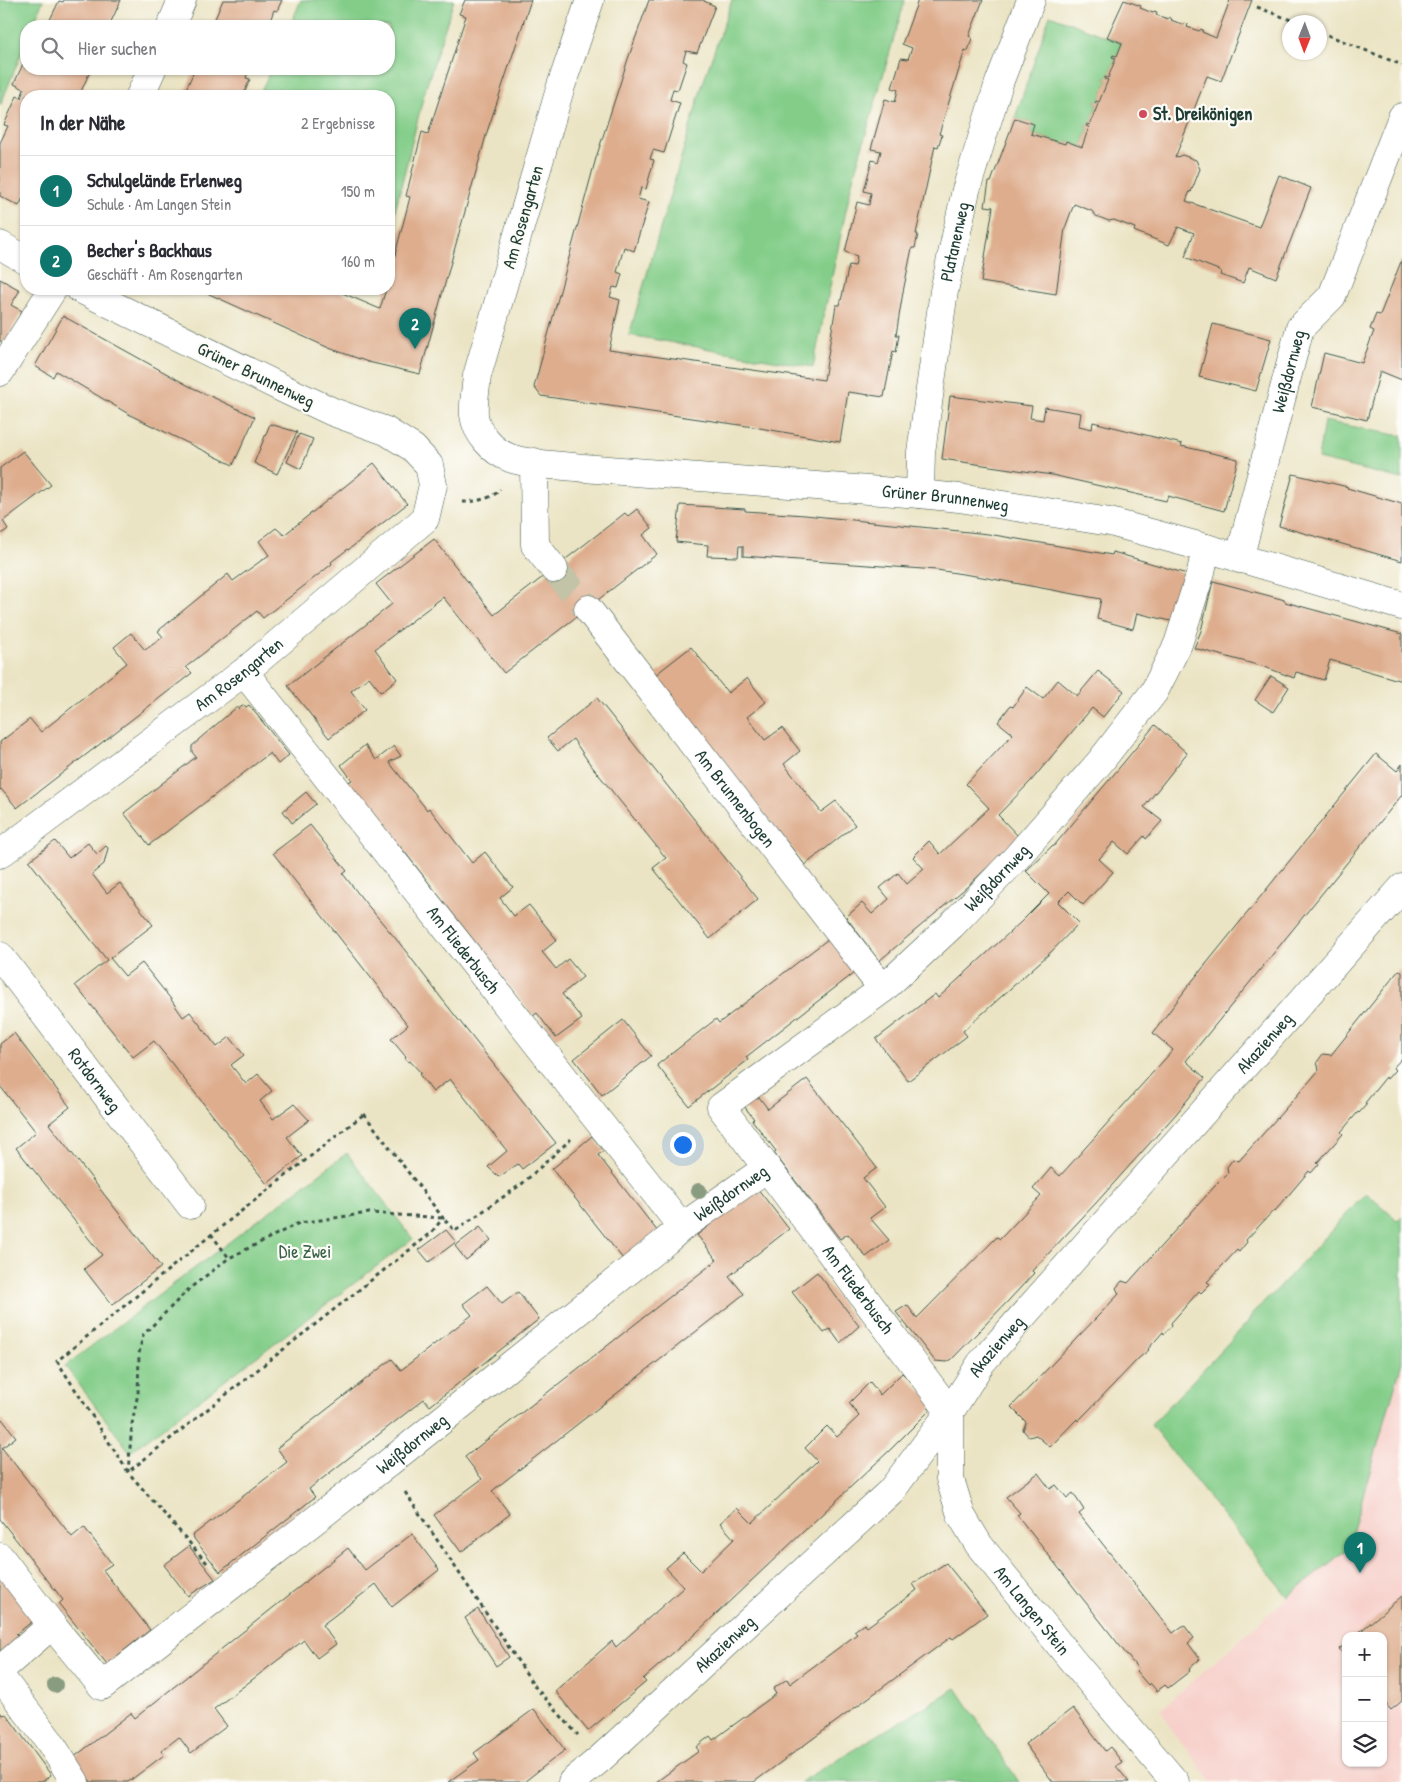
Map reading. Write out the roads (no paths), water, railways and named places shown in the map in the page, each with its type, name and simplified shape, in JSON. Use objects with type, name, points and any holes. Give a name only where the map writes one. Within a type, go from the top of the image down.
[{"type":"street","points":[[174,20],[182,0]]},
{"type":"street","name":"Am Rosengarten","points":[[522,460],[482,437],[474,416],[477,376],[557,98],[590,0]]},
{"type":"street","name":"Platanenweg","points":[[920,494],[921,452],[944,290],[966,190],[999,83],[1031,0]]},
{"type":"street","points":[[143,90],[149,75]]},
{"type":"street","name":"Weißdornweg","points":[[1239,558],[1300,328],[1332,296],[1402,117]]},
{"type":"street","points":[[0,245],[20,257]]},
{"type":"street","points":[[0,372],[49,295]]},
{"type":"street","name":"Grüner Brunnenweg","points":[[92,295],[333,412],[386,431],[413,448],[428,465]]},
{"type":"street","points":[[522,460],[535,545],[554,569]]},
{"type":"street","name":"Grüner Brunnenweg","points":[[522,460],[583,468],[959,498],[1110,522],[1206,548],[1402,606]]},
{"type":"street","name":"Am Rosengarten","points":[[0,854],[244,672],[425,519],[433,485],[428,465]]},
{"type":"street","name":"Weißdornweg","points":[[52,1625],[102,1686],[387,1464],[682,1226],[767,1168],[721,1107],[883,989],[952,926],[1016,858],[1100,762],[1154,692],[1178,644],[1201,572],[1206,548]]},
{"type":"street","name":"Am Brunnenbogen","points":[[588,609],[883,989]]},
{"type":"street","name":"Am Fliederbusch","points":[[244,672],[682,1226]]},
{"type":"street","name":"Akazienweg","points":[[572,1782],[600,1759],[891,1491],[950,1412],[981,1363],[1402,888]]},
{"type":"street","name":"Rotdornweg","points":[[0,956],[190,1205]]},
{"type":"street","name":"Am Fliederbusch","points":[[767,1168],[950,1412]]},
{"type":"street","name":"Am Langen Stein","points":[[950,1412],[950,1479],[960,1515],[979,1545],[1071,1659],[1175,1782]]},
{"type":"street","points":[[0,1557],[52,1625],[0,1670]]},
{"type":"street","points":[[0,1676],[50,1742],[75,1782]]},
{"type":"tunnel","points":[[554,569],[588,609]]},
{"type":"place","name":"St. Dreikönigen","points":[[1143,114]]},
{"type":"place","name":"Becher's Backhaus","points":[[415,349]]},
{"type":"place","name":"Schulgelände Erlenweg","points":[[1360,1573]]},
{"type":"park label","name":"Die Zwei","points":[[305,1252]]}]
